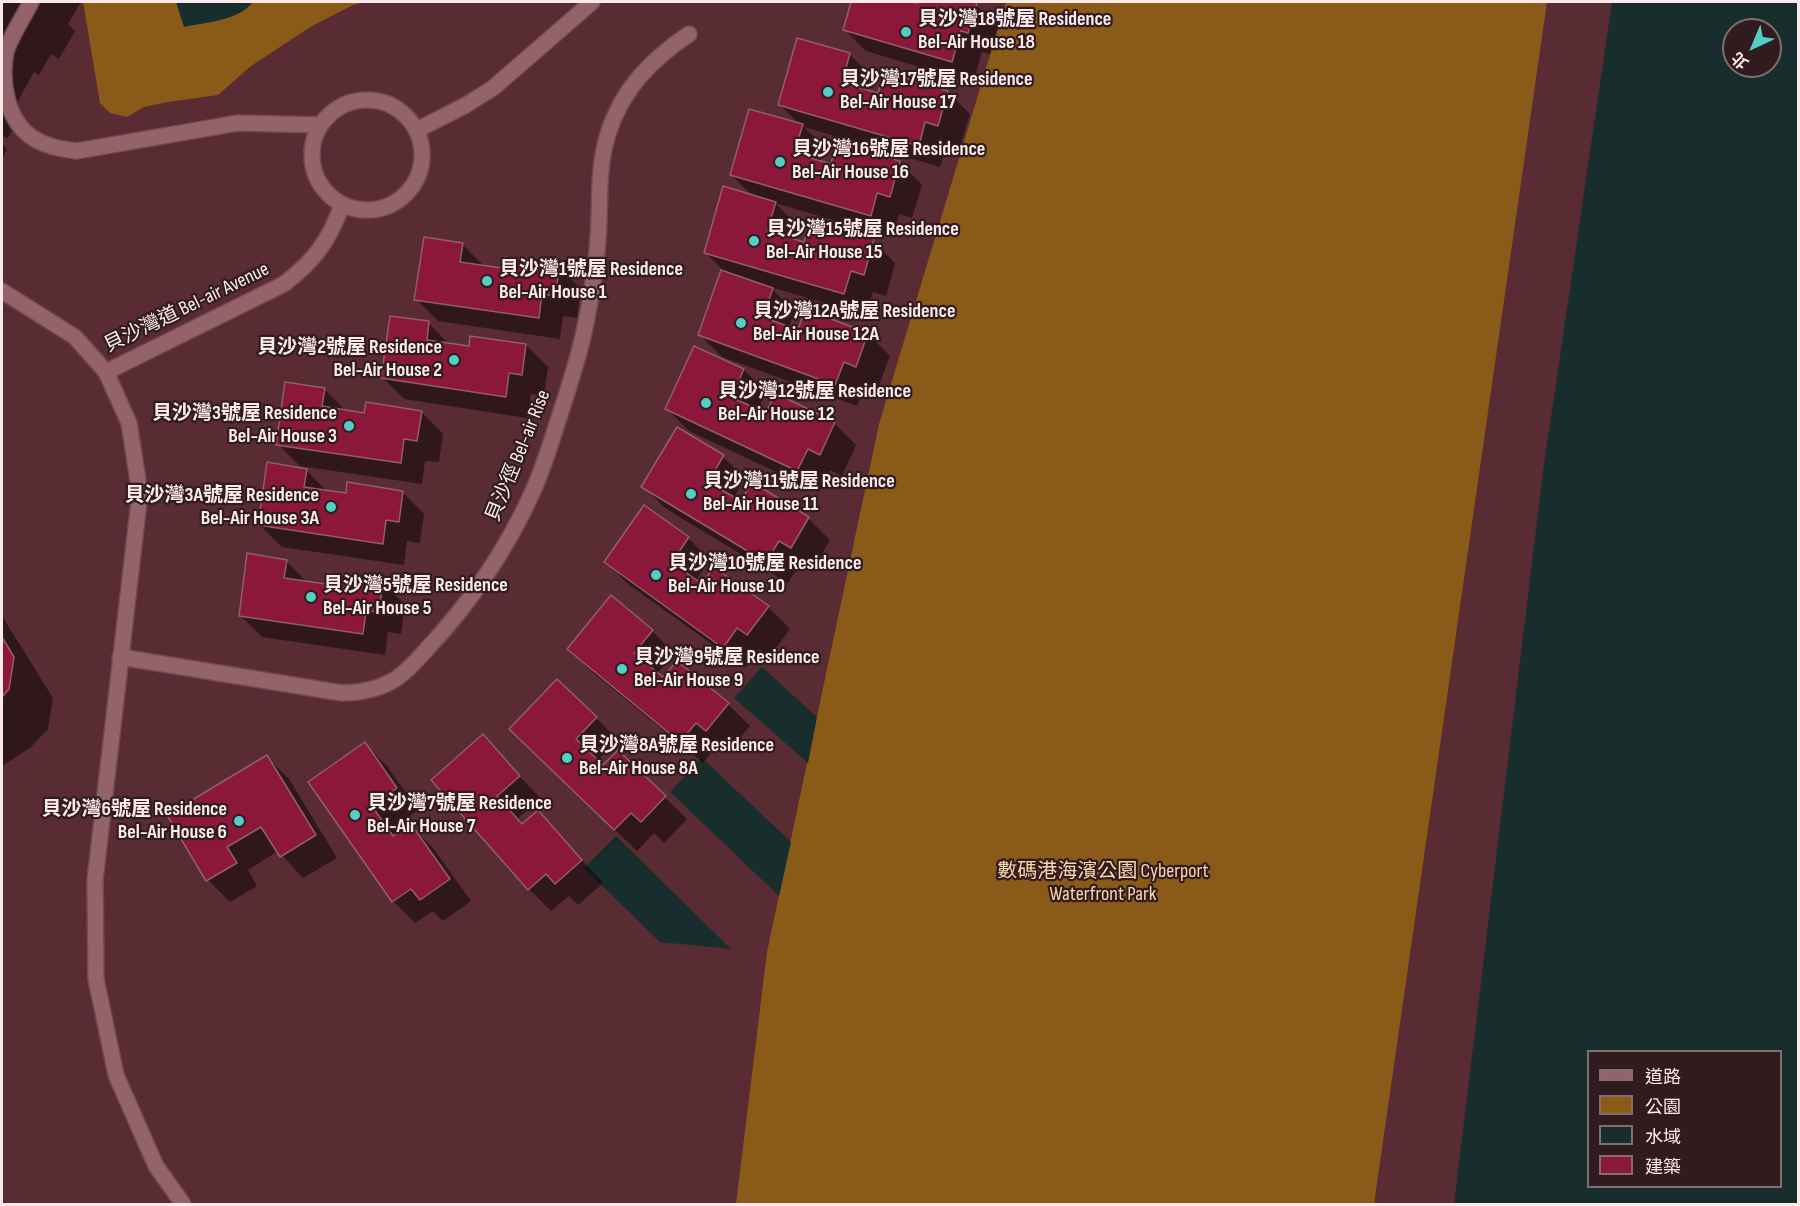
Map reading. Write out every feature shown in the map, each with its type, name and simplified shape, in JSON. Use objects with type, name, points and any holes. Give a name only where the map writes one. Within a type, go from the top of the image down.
[{"type":"street","points":[[31,2],[6,53],[3,76],[5,100],[15,121],[33,138],[54,148],[77,151],[238,123],[320,125]]},
{"type":"street","points":[[417,130],[466,105],[493,88],[592,2]]},
{"type":"street","name":"貝沙徑 Bel-air Rise","points":[[120,657],[342,693],[360,693],[378,688],[409,669],[446,629],[479,585],[508,539],[533,490],[570,386],[584,332],[594,277],[599,222],[600,166],[608,133],[621,103],[639,76],[662,53],[689,34]]},
{"type":"street","points":[[370,100],[389,104],[406,115],[417,130],[423,147],[423,165],[417,181],[407,195],[393,205],[376,210],[359,211],[342,205],[327,194],[317,179],[312,161],[313,143],[320,125],[333,111],[350,102],[370,100]]},
{"type":"street","name":"貝沙灣道 Bel-air Avenue","points":[[2,291],[75,337],[106,372],[284,284],[304,269],[320,251],[333,229],[342,205]]},
{"type":"street","points":[[106,372],[129,423],[140,493],[95,880],[96,979],[116,1076],[156,1166],[183,1204]]},
{"type":"green space","points":[[83,2],[366,2],[353,5],[312,26],[251,66],[218,95],[144,107],[127,117],[110,113],[100,103]]},
{"type":"green space","name":"數碼港海濱公園 Cyberport Waterfront Park","points":[[1006,2],[1547,2],[1374,1204],[736,1204],[767,952],[879,424]]},
{"type":"water","points":[[176,2],[253,2],[230,17],[184,27]]},
{"type":"water","points":[[1612,2],[1798,2],[1798,1204],[1454,1204],[1543,472]]},
{"type":"water","points":[[762,667],[817,717],[808,763],[734,698]]},
{"type":"water","points":[[702,758],[791,842],[779,896],[670,792]]},
{"type":"water","points":[[616,836],[731,949],[660,942],[584,868]]},
{"type":"building","name":"貝沙灣18號屋 Residence Bel-Air House 18","points":[[851,2],[977,3],[968,33],[961,31],[952,62],[843,30]]},
{"type":"building","name":"貝沙灣17號屋 Residence Bel-Air House 17","points":[[797,38],[850,53],[842,83],[878,93],[884,72],[948,91],[938,126],[925,122],[919,146],[778,105]]},
{"type":"building","name":"貝沙灣16號屋 Residence Bel-Air House 16","points":[[749,109],[803,124],[794,153],[831,164],[836,143],[900,161],[890,197],[877,193],[871,216],[730,175]]},
{"type":"building","name":"貝沙灣15號屋 Residence Bel-Air House 15","points":[[723,186],[776,202],[767,231],[804,242],[810,220],[874,239],[864,275],[851,271],[844,294],[704,253]]},
{"type":"building","name":"貝沙灣1號屋 Residence Bel-Air House 1","points":[[424,237],[463,243],[460,262],[502,268],[504,257],[560,266],[555,296],[542,294],[539,318],[414,300]]},
{"type":"building","name":"貝沙灣12A號屋 Residence Bel-Air House 12A","points":[[721,270],[773,288],[763,317],[798,330],[805,309],[868,333],[856,367],[844,362],[835,385],[698,335]]},
{"type":"building","name":"貝沙灣2號屋 Residence Bel-Air House 2","points":[[390,316],[429,321],[427,340],[469,346],[470,336],[526,344],[522,375],[509,373],[506,397],[381,378]]},
{"type":"building","name":"貝沙灣12號屋 Residence Bel-Air House 12","points":[[694,346],[744,369],[731,397],[766,413],[775,393],[835,422],[820,455],[808,449],[797,471],[665,409]]},
{"type":"building","name":"貝沙灣3號屋 Residence Bel-Air House 3","points":[[285,382],[325,388],[322,406],[364,413],[366,402],[422,411],[417,441],[404,439],[401,463],[276,445]]},
{"type":"building","name":"貝沙灣11號屋 Residence Bel-Air House 11","points":[[677,427],[724,455],[708,482],[741,501],[752,482],[809,517],[791,548],[779,541],[766,562],[641,487]]},
{"type":"building","name":"貝沙灣3A號屋 Residence Bel-Air House 3A","points":[[267,462],[307,469],[304,487],[346,493],[347,482],[403,491],[399,522],[386,520],[383,544],[258,525]]},
{"type":"building","name":"貝沙灣10號屋 Residence Bel-Air House 10","points":[[644,505],[689,537],[672,562],[702,584],[714,567],[769,606],[747,635],[737,628],[723,648],[604,562]]},
{"type":"building","name":"貝沙灣5號屋 Residence Bel-Air House 5","points":[[247,553],[287,560],[284,578],[326,584],[327,573],[383,581],[379,612],[366,611],[363,634],[239,616]]},
{"type":"building","name":"貝沙灣9號屋 Residence Bel-Air House 9","points":[[611,595],[653,630],[634,653],[663,677],[677,661],[729,703],[706,731],[696,723],[680,742],[567,649]]},
{"type":"building","points":[[2,637],[14,657],[9,689],[2,697]]},
{"type":"building","name":"貝沙灣8A號屋 Residence Bel-Air House 8A","points":[[557,679],[597,717],[576,739],[603,765],[618,750],[666,796],[641,822],[631,813],[614,830],[509,729]]},
{"type":"building","points":[[483,734],[520,776],[497,796],[522,824],[538,810],[582,860],[555,884],[546,874],[528,890],[431,780]]},
{"type":"building","name":"貝沙灣7號屋 Residence Bel-Air House 7","points":[[365,742],[397,788],[372,806],[393,836],[411,824],[450,879],[420,900],[411,889],[392,902],[308,782]]},
{"type":"building","name":"貝沙灣6號屋 Residence Bel-Air House 6","points":[[267,755],[316,835],[280,857],[261,827],[227,847],[237,863],[206,881],[167,815]]},
{"type":"place","name":"貝沙灣18號屋 Residence Bel-Air House 18","points":[[906,32]]},
{"type":"place","name":"貝沙灣17號屋 Residence Bel-Air House 17","points":[[828,92]]},
{"type":"place","name":"貝沙灣16號屋 Residence Bel-Air House 16","points":[[780,162]]},
{"type":"place","name":"貝沙灣15號屋 Residence Bel-Air House 15","points":[[754,241]]},
{"type":"place","name":"貝沙灣1號屋 Residence Bel-Air House 1","points":[[487,281]]},
{"type":"place","name":"貝沙灣12A號屋 Residence Bel-Air House 12A","points":[[741,323]]},
{"type":"place","name":"貝沙灣2號屋 Residence Bel-Air House 2","points":[[454,360]]},
{"type":"place","name":"貝沙灣12號屋 Residence Bel-Air House 12","points":[[706,403]]},
{"type":"place","name":"貝沙灣3號屋 Residence Bel-Air House 3","points":[[349,426]]},
{"type":"place","name":"貝沙灣11號屋 Residence Bel-Air House 11","points":[[691,494]]},
{"type":"place","name":"貝沙灣3A號屋 Residence Bel-Air House 3A","points":[[331,507]]},
{"type":"place","name":"貝沙灣10號屋 Residence Bel-Air House 10","points":[[656,575]]},
{"type":"place","name":"貝沙灣5號屋 Residence Bel-Air House 5","points":[[311,597]]},
{"type":"place","name":"貝沙灣9號屋 Residence Bel-Air House 9","points":[[622,669]]},
{"type":"place","name":"貝沙灣8A號屋 Residence Bel-Air House 8A","points":[[567,758]]},
{"type":"place","name":"貝沙灣7號屋 Residence Bel-Air House 7","points":[[355,815]]},
{"type":"place","name":"貝沙灣6號屋 Residence Bel-Air House 6","points":[[239,821]]}]
